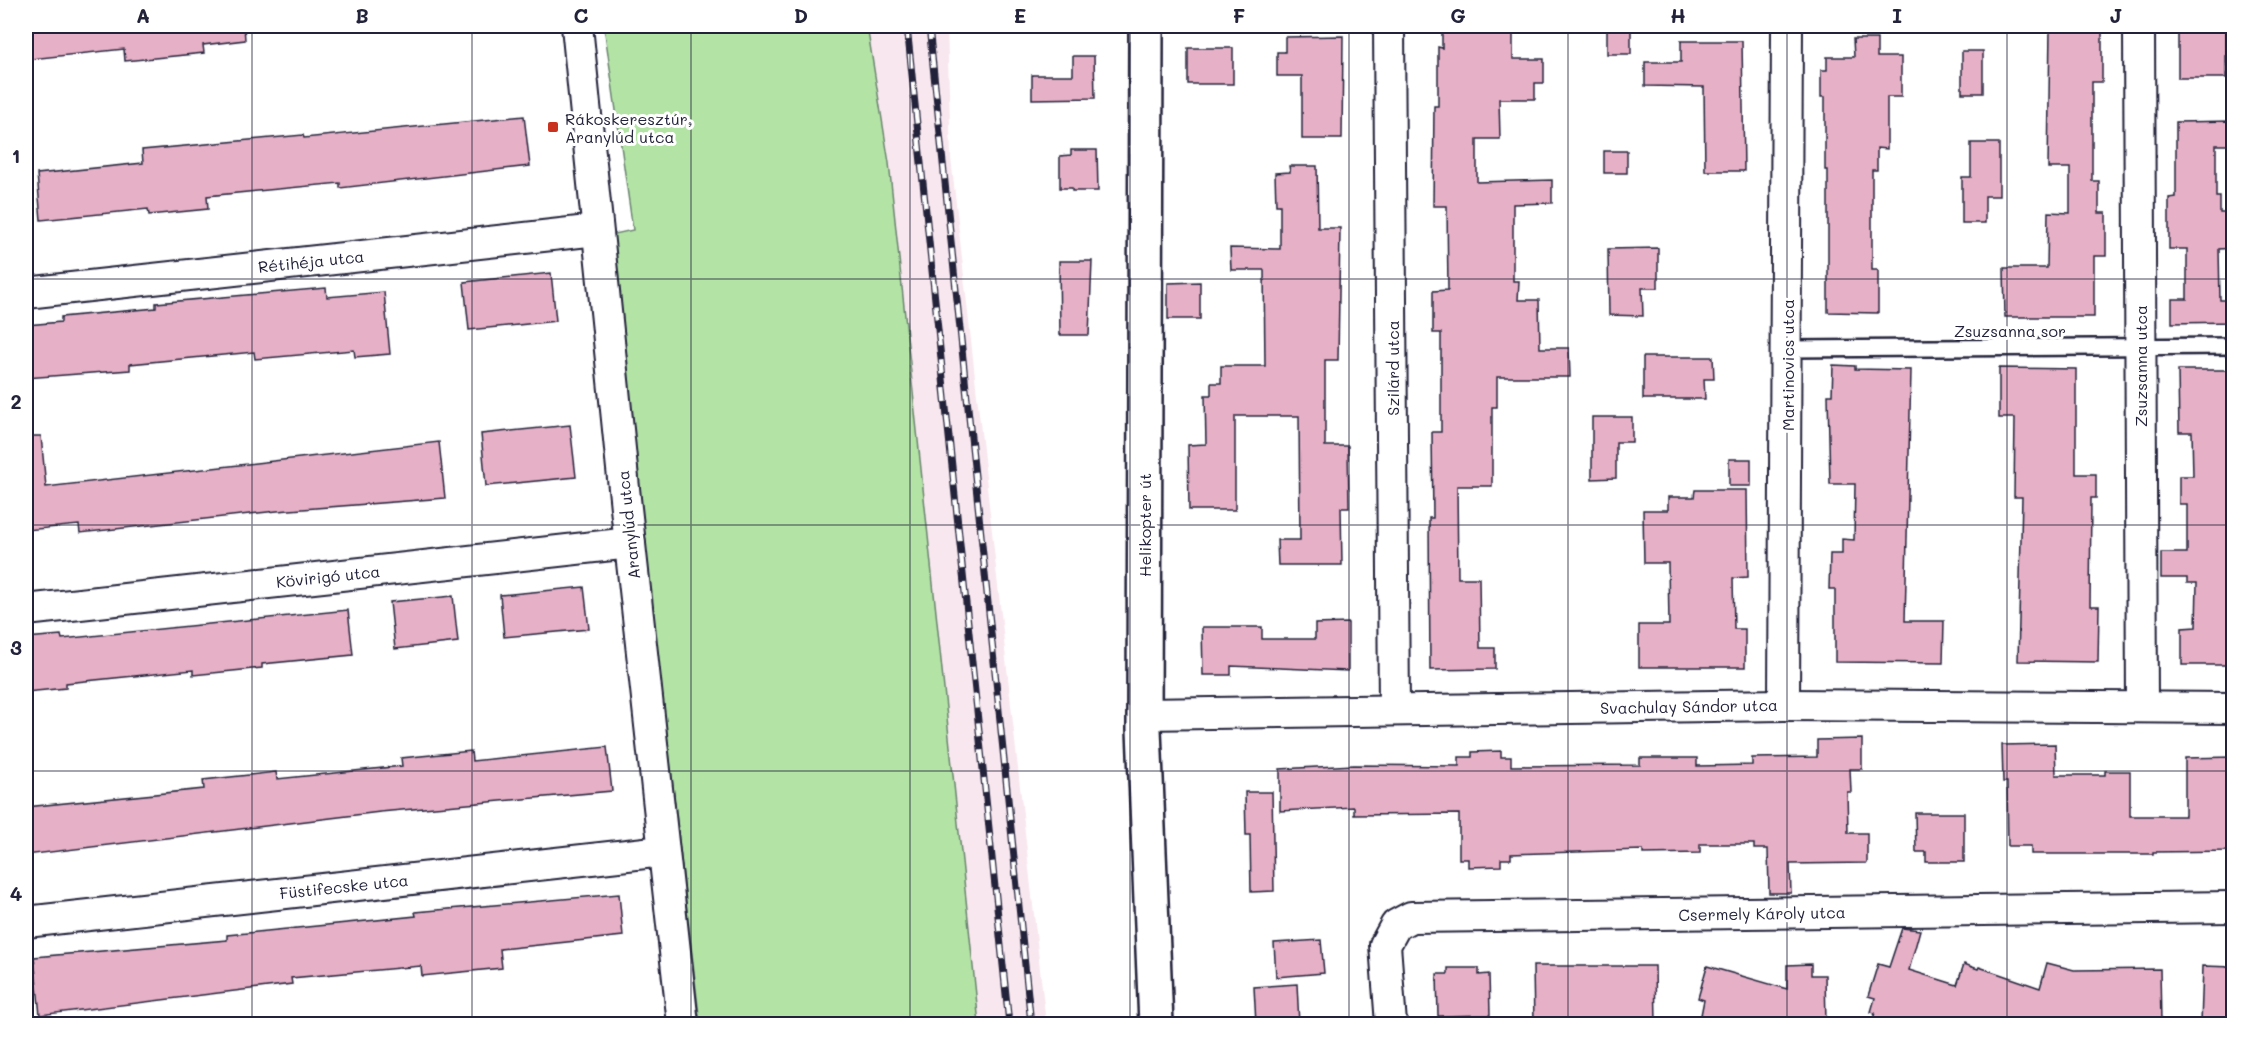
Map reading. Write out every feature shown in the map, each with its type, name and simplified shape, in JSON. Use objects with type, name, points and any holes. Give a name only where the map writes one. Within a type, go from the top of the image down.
[{"type":"street","name":"Aranylúd utca","points":[[577,26],[630,543],[683,1024]]},
{"type":"street","name":"Helikopter út","points":[[1146,26],[1144,714],[1156,1024]]},
{"type":"street","name":"Szilárd utca","points":[[1389,26],[1394,710]]},
{"type":"street","name":"Martinovics utca","points":[[1784,705],[1787,26]]},
{"type":"street","name":"Zsuzsanna utca","points":[[2139,26],[2142,707]]},
{"type":"street","name":"Rétihéja utca","points":[[26,293],[597,230]]},
{"type":"street","name":"Kövirigó utca","points":[[26,610],[630,543]]},
{"type":"street","name":"Svachulay Sándor utca","points":[[1144,714],[1784,705],[2234,708]]},
{"type":"street","name":"Füstifecske utca","points":[[26,922],[663,851]]},
{"type":"street","name":"Csermely Károly utca","points":[[1391,1024],[1385,945],[1396,925],[1411,917],[2234,907]]},
{"type":"lane","name":"Zsuzsanna sor","points":[[1787,349],[2234,346]]},
{"type":"shaded area","points":[[867,26],[947,26],[951,158],[1046,1024],[979,1024],[889,163]]},
{"type":"green space","points":[[604,26],[867,26],[889,163],[979,1024],[700,1024],[610,235],[633,230]]},
{"type":"building","points":[[27,26],[244,26],[245,40],[203,45],[204,53],[125,61],[124,49],[31,59]]},
{"type":"building","points":[[1607,26],[1631,26],[1631,54],[1607,54]]},
{"type":"building","points":[[2192,26],[2226,26],[2226,78],[2178,78],[2178,32],[2192,32]]},
{"type":"building","points":[[2050,29],[2102,29],[2102,82],[2092,82],[2092,181],[2099,181],[2099,213],[2106,213],[2106,256],[2094,256],[2094,317],[2005,317],[2004,268],[2047,268],[2048,212],[2070,213],[2070,168],[2048,168]]},
{"type":"building","points":[[1513,31],[1513,59],[1544,59],[1544,83],[1535,83],[1535,99],[1499,99],[1500,139],[1477,139],[1477,182],[1552,180],[1552,203],[1513,204],[1513,281],[1519,281],[1518,300],[1539,300],[1540,348],[1569,348],[1570,377],[1497,377],[1497,407],[1492,407],[1492,486],[1457,486],[1458,578],[1479,578],[1480,648],[1495,648],[1495,669],[1430,670],[1429,518],[1433,518],[1432,432],[1441,432],[1441,333],[1433,333],[1433,291],[1448,290],[1447,206],[1433,206],[1434,106],[1438,106],[1438,47],[1442,48],[1442,32]]},
{"type":"building","points":[[1343,36],[1342,139],[1302,139],[1302,76],[1277,76],[1277,52],[1285,52],[1285,37]]},
{"type":"building","points":[[1853,39],[1877,39],[1877,57],[1901,57],[1901,97],[1887,97],[1887,149],[1877,148],[1877,170],[1872,170],[1872,270],[1878,270],[1878,313],[1828,312],[1828,170],[1825,170],[1825,97],[1821,97],[1821,70],[1827,70],[1827,57],[1854,57]]},
{"type":"building","points":[[1681,41],[1742,41],[1744,171],[1705,171],[1704,87],[1645,86],[1645,62],[1681,62]]},
{"type":"building","points":[[1188,48],[1233,48],[1233,84],[1188,84]]},
{"type":"building","points":[[1962,51],[1983,51],[1983,93],[1962,93]]},
{"type":"building","points":[[1073,56],[1094,56],[1095,98],[1032,99],[1032,75],[1073,75]]},
{"type":"building","points":[[524,116],[530,166],[340,188],[340,183],[207,196],[208,209],[149,215],[148,209],[41,220],[37,174],[143,163],[142,150],[303,135],[304,138]]},
{"type":"building","points":[[2234,121],[2234,145],[2216,145],[2216,197],[2220,197],[2220,213],[2234,213],[2234,248],[2219,249],[2220,300],[2234,300],[2234,322],[2172,323],[2172,299],[2187,299],[2187,249],[2169,249],[2169,198],[2176,197],[2176,122]]},
{"type":"building","points":[[1971,143],[1999,143],[1999,196],[1985,196],[1985,223],[1962,223],[1962,177],[1971,177]]},
{"type":"building","points":[[1071,150],[1097,150],[1098,191],[1072,191],[1072,188],[1060,188],[1060,156],[1071,155]]},
{"type":"building","points":[[1604,151],[1627,151],[1627,173],[1604,173]]},
{"type":"building","points":[[1289,166],[1317,166],[1318,228],[1340,228],[1338,360],[1325,360],[1325,446],[1348,446],[1349,508],[1341,508],[1342,565],[1278,565],[1277,540],[1300,540],[1299,416],[1235,416],[1235,510],[1189,510],[1188,445],[1206,444],[1205,395],[1211,395],[1211,383],[1221,383],[1221,366],[1265,366],[1264,270],[1231,270],[1230,248],[1280,249],[1280,205],[1276,205],[1275,173],[1290,172]]},
{"type":"building","points":[[1658,248],[1658,288],[1642,288],[1643,316],[1609,315],[1608,249]]},
{"type":"building","points":[[1059,261],[1092,261],[1089,335],[1060,335]]},
{"type":"building","points":[[551,273],[556,321],[469,330],[464,282]]},
{"type":"building","points":[[1200,282],[1200,319],[1168,319],[1168,283]]},
{"type":"building","points":[[326,288],[327,297],[384,292],[390,354],[355,357],[354,350],[255,359],[254,352],[130,364],[130,370],[26,378],[26,325],[61,322],[61,317],[156,308],[156,303]]},
{"type":"building","points":[[1643,357],[1713,357],[1714,379],[1704,379],[1705,399],[1643,399]]},
{"type":"building","points":[[1833,365],[1855,366],[1855,369],[1911,370],[1905,621],[1944,621],[1943,663],[1835,662],[1835,589],[1829,589],[1830,554],[1842,554],[1842,539],[1854,540],[1855,484],[1830,484],[1828,395],[1832,395]]},
{"type":"building","points":[[1999,368],[2076,369],[2076,474],[2096,474],[2096,498],[2091,498],[2090,606],[2099,606],[2098,662],[2018,661],[2022,497],[2014,497],[2015,418],[1999,418]]},
{"type":"building","points":[[2178,370],[2234,370],[2234,665],[2182,665],[2182,628],[2196,627],[2197,583],[2187,583],[2187,578],[2161,578],[2161,553],[2187,553],[2187,504],[2179,504],[2179,476],[2193,476],[2192,432],[2179,432]]},
{"type":"building","points":[[1592,417],[1632,417],[1632,442],[1616,442],[1616,478],[1592,479]]},
{"type":"building","points":[[570,425],[576,477],[486,486],[481,434]]},
{"type":"building","points":[[26,436],[41,436],[46,487],[439,442],[445,498],[277,511],[80,533],[79,525],[26,530]]},
{"type":"building","points":[[1729,459],[1751,459],[1751,486],[1729,486]]},
{"type":"building","points":[[1695,490],[1747,490],[1748,577],[1733,578],[1734,629],[1745,629],[1745,667],[1639,667],[1639,625],[1669,625],[1668,563],[1644,563],[1643,510],[1668,510],[1668,497],[1694,497]]},
{"type":"building","points":[[584,587],[589,629],[504,637],[500,595]]},
{"type":"building","points":[[453,596],[458,642],[395,649],[390,602]]},
{"type":"building","points":[[348,610],[353,655],[262,664],[262,668],[193,675],[193,670],[66,683],[66,688],[26,692],[26,638],[61,635],[62,639]]},
{"type":"building","points":[[1348,623],[1348,671],[1231,666],[1231,675],[1203,675],[1202,627],[1262,627],[1262,639],[1315,639],[1315,624]]},
{"type":"building","points":[[1862,739],[1862,769],[1850,769],[1851,792],[1847,792],[1848,833],[1867,833],[1867,863],[1790,864],[1791,893],[1769,893],[1768,849],[1754,849],[1754,844],[1700,844],[1700,853],[1643,854],[1643,850],[1511,854],[1511,859],[1501,859],[1501,866],[1468,867],[1468,859],[1459,859],[1459,814],[1354,815],[1354,807],[1280,811],[1280,769],[1354,765],[1459,766],[1459,757],[1472,757],[1472,752],[1501,751],[1501,757],[1511,757],[1511,766],[1640,765],[1640,758],[1697,758],[1697,766],[1752,765],[1752,758],[1817,757],[1817,740]]},
{"type":"building","points":[[2055,744],[2056,775],[2105,775],[2105,771],[2130,771],[2130,816],[2185,816],[2185,758],[2234,757],[2234,851],[2153,852],[2153,854],[2031,854],[2031,846],[2008,846],[2007,782],[2003,782],[2002,745]]},
{"type":"building","points":[[607,747],[612,791],[380,812],[26,855],[26,807],[204,789],[203,780],[276,772],[277,779],[402,766],[401,758],[471,751],[472,761]]},
{"type":"building","points":[[1245,792],[1272,792],[1274,891],[1251,892],[1250,835],[1246,835]]},
{"type":"building","points":[[1915,813],[1964,813],[1964,862],[1926,862],[1926,852],[1916,852]]},
{"type":"building","points":[[619,894],[623,936],[500,949],[502,968],[422,976],[421,966],[291,978],[292,984],[40,1015],[34,957],[227,940],[227,935],[416,916],[415,912]]},
{"type":"building","points":[[1902,928],[1920,930],[1909,970],[1957,985],[1964,964],[2040,988],[2047,963],[2074,970],[2160,969],[2161,1024],[1871,1024],[1875,1013],[1871,1012],[1875,998],[1868,996],[1878,964],[1889,967]]},
{"type":"building","points":[[1321,940],[1324,973],[1276,977],[1274,943]]},
{"type":"building","points":[[1811,964],[1811,975],[1825,975],[1826,1024],[1702,1024],[1705,1016],[1701,1015],[1704,1000],[1698,998],[1707,966],[1787,989],[1787,965]]},
{"type":"building","points":[[1533,966],[1655,966],[1656,1024],[1534,1024]]},
{"type":"building","points":[[2203,966],[2234,967],[2234,1024],[2201,1024]]},
{"type":"building","points":[[1448,968],[1479,968],[1479,975],[1489,974],[1490,1015],[1438,1016],[1437,974],[1448,974]]},
{"type":"building","points":[[1297,984],[1299,1024],[1256,1024],[1254,987]]},
{"type":"railway","points":[[907,26],[1009,1024]]},
{"type":"railway","points":[[929,26],[1031,1024]]},
{"type":"place","name":"Rákoskeresztúr, Aranylúd utca","points":[[553,127]]}]
